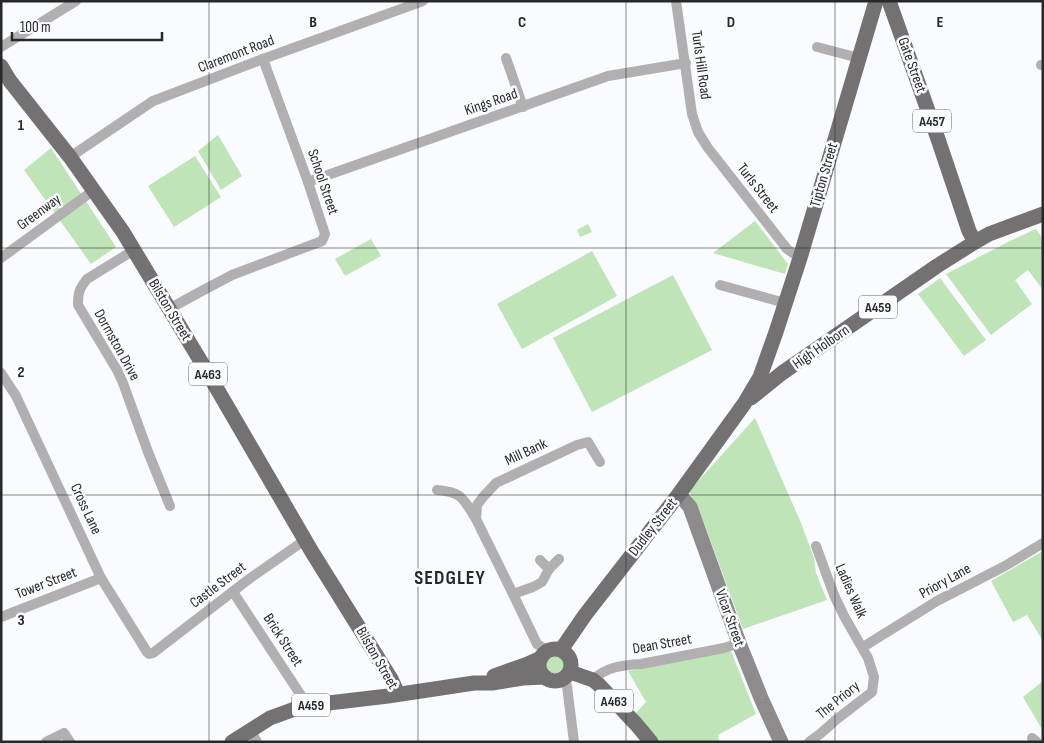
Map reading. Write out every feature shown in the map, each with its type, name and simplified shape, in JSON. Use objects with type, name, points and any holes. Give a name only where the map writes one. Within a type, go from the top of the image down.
[{"type":"main road","name":"Tipton Street","points":[[744,404],[760,377],[776,332],[800,258],[876,1]]},
{"type":"main road","name":"Gate Street","points":[[889,1],[974,242]]},
{"type":"main road","name":"Bilston Street","points":[[1,66],[14,88],[70,157],[123,232],[305,540],[392,679],[398,694]]},
{"type":"main road","name":"A459","points":[[974,242],[989,234],[1042,216]]},
{"type":"main road","name":"High Holborn","points":[[744,404],[782,374],[974,242]]},
{"type":"main road","name":"Tipton Street","points":[[776,332],[776,352],[782,374]]},
{"type":"main road","name":"Dudley Street","points":[[550,653],[585,614],[679,494],[744,404]]},
{"type":"main road","name":"Vicar Street","points":[[679,494],[690,507],[739,643],[781,742]]},
{"type":"main road","name":"A459","points":[[474,683],[550,653]]},
{"type":"main road","points":[[545,677],[540,672],[539,661],[550,653],[565,653],[569,658],[571,668],[566,675]]},
{"type":"main road","name":"A459","points":[[232,742],[254,736],[274,716],[292,709],[474,683],[492,683],[522,678],[545,677],[553,681],[566,675]]},
{"type":"main road","name":"A463","points":[[566,675],[593,680],[651,742]]},
{"type":"street","points":[[1,47],[76,1]]},
{"type":"street","name":"Claremont Road","points":[[70,157],[153,101],[423,1]]},
{"type":"street","name":"Turls Hill Road","points":[[676,1],[692,114],[698,132]]},
{"type":"street","points":[[816,47],[859,58]]},
{"type":"street","points":[[506,58],[523,107]]},
{"type":"street","name":"School Street","points":[[169,309],[232,275],[322,241],[325,234],[263,59]]},
{"type":"street","name":"Kings Road","points":[[308,182],[608,76],[686,63]]},
{"type":"street","name":"Turls Street","points":[[698,132],[708,148],[787,249],[800,258]]},
{"type":"street","name":"Greenway","points":[[1,258],[94,190]]},
{"type":"street","name":"Dormston Drive","points":[[134,250],[86,279],[78,293],[78,305],[123,383],[170,506]]},
{"type":"street","points":[[720,285],[785,303]]},
{"type":"street","name":"Cross Lane","points":[[1,373],[16,396],[101,578],[149,654]]},
{"type":"street","name":"Mill Bank","points":[[476,519],[477,506],[496,482],[577,445],[588,442],[600,462]]},
{"type":"street","points":[[437,490],[451,491],[461,496],[476,519],[537,644],[550,653]]},
{"type":"street","name":"Castle Street","points":[[149,654],[153,653],[250,578],[305,540]]},
{"type":"street","name":"Priory Lane","points":[[862,647],[937,601],[1005,566],[1043,543]]},
{"type":"street","name":"Ladies Walk","points":[[816,546],[834,595],[862,647]]},
{"type":"street","points":[[513,594],[542,582],[549,569],[559,559]]},
{"type":"street","points":[[540,560],[549,569]]},
{"type":"street","name":"Tower Street","points":[[1,617],[101,578]]},
{"type":"street","name":"Brick Street","points":[[233,592],[308,706]]},
{"type":"street","name":"Dean Street","points":[[593,680],[600,673],[611,668],[724,648],[739,643]]},
{"type":"street","name":"The Priory","points":[[809,742],[872,692],[874,677],[862,647]]},
{"type":"street","points":[[566,675],[574,742]]},
{"type":"street","points":[[46,742],[64,733],[70,742]]},
{"type":"green space","points":[[218,135],[242,176],[221,190],[198,151]]},
{"type":"green space","points":[[51,148],[116,247],[91,264],[24,170]]},
{"type":"green space","points":[[195,156],[221,197],[174,227],[148,186]]},
{"type":"green space","points":[[755,221],[788,264],[785,274],[713,253]]},
{"type":"green space","points":[[588,224],[592,232],[580,237],[577,230]]},
{"type":"green space","points":[[1036,229],[1043,239],[1043,290],[1028,270],[1015,280],[1032,304],[991,335],[946,274]]},
{"type":"green space","points":[[371,239],[381,256],[345,276],[335,259]]},
{"type":"green space","points":[[592,251],[617,296],[522,349],[497,304]]},
{"type":"green space","points":[[673,275],[712,350],[592,412],[553,338]]},
{"type":"green space","points":[[940,278],[986,340],[964,356],[918,294]]},
{"type":"green space","points":[[755,418],[801,523],[814,558],[816,573],[827,600],[743,629],[704,523],[689,491]]},
{"type":"green space","points":[[1043,551],[1043,641],[1027,615],[1013,622],[991,581]]},
{"type":"green space","points":[[731,651],[756,714],[718,735],[719,742],[655,742],[636,713],[646,702],[628,671]]},
{"type":"green space","points":[[552,654],[560,654],[566,660],[566,668],[560,674],[552,674],[546,668],[546,660]]},
{"type":"green space","points":[[1043,681],[1043,731],[1023,697]]},
{"type":"district","name":"SEDGLEY","points":[[450,578]]}]
